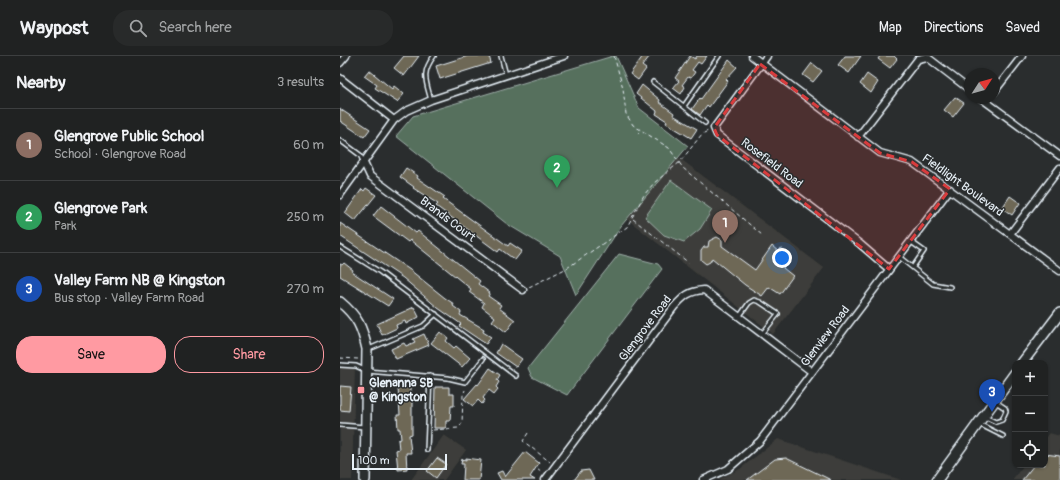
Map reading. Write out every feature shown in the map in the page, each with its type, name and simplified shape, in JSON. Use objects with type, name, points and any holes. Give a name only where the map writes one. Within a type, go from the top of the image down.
[{"type":"street","points":[[340,63],[346,56]]},
{"type":"street","points":[[340,194],[394,120],[406,111],[431,100],[564,56]]},
{"type":"street","name":"Fieldlight Boulevard","points":[[752,56],[760,64],[880,153],[912,162],[1060,271]]},
{"type":"street","points":[[714,128],[766,56]]},
{"type":"street","points":[[1000,84],[1022,56]]},
{"type":"street","points":[[858,137],[918,59],[927,57],[964,85]]},
{"type":"street","points":[[340,78],[394,120]]},
{"type":"street","points":[[992,104],[1060,156]]},
{"type":"street","name":"Rosefield Road","points":[[714,128],[717,135],[860,244],[889,269]]},
{"type":"street","name":"Brands Court","points":[[364,163],[370,176],[523,290]]},
{"type":"street","points":[[1010,234],[1060,168]]},
{"type":"street","name":"Glenview Road","points":[[703,480],[728,469],[760,441],[950,189]]},
{"type":"street","name":"Glengrove Road","points":[[545,480],[685,294],[704,290],[812,372]]},
{"type":"street","points":[[340,302],[358,321],[362,328],[367,349],[365,480]]},
{"type":"street","points":[[1024,360],[1060,313]]},
{"type":"street","points":[[936,480],[1012,377]]},
{"type":"lane","points":[[431,100],[424,75],[428,63],[434,56]]},
{"type":"lane","points":[[501,56],[507,76]]},
{"type":"lane","points":[[684,106],[719,56]]},
{"type":"lane","points":[[653,82],[705,123]]},
{"type":"lane","points":[[340,140],[360,155],[364,163]]},
{"type":"lane","points":[[910,241],[924,251],[913,267]]},
{"type":"lane","points":[[340,247],[380,272],[516,376]]},
{"type":"lane","points":[[898,256],[933,284],[950,287]]},
{"type":"lane","points":[[739,316],[749,303],[754,300],[760,302],[778,314],[762,334]]},
{"type":"lane","points":[[367,349],[423,326],[436,314]]},
{"type":"lane","points":[[340,365],[356,366],[367,372],[430,376],[465,382],[483,359]]},
{"type":"lane","points":[[427,450],[430,376]]},
{"type":"lane","points":[[980,420],[996,422],[1002,420],[1006,411],[994,401]]},
{"type":"lane","points":[[980,420],[1003,436]]},
{"type":"lane","points":[[340,425],[366,427]]},
{"type":"path","points":[[614,56],[623,88],[626,114],[633,125],[640,131],[660,141],[669,148],[684,168],[762,235]]},
{"type":"path","points":[[523,290],[567,268],[627,227],[644,195],[654,183],[680,162],[702,134],[714,128]]},
{"type":"path","points":[[636,135],[640,131]]},
{"type":"path","points":[[632,219],[689,263]]},
{"type":"path","points":[[340,358],[358,359]]},
{"type":"path","points":[[428,430],[458,428],[462,424],[463,395],[465,390]]},
{"type":"path","points":[[528,433],[523,441],[550,462]]},
{"type":"path","points":[[537,468],[542,472]]},
{"type":"highlighted area","points":[[760,64],[880,153],[912,162],[950,189],[889,269],[717,135],[714,128]]},
{"type":"shaded area","points":[[678,157],[824,268],[773,334],[627,219]]},
{"type":"shaded area","points":[[340,363],[355,365],[352,480],[340,480]]},
{"type":"shaded area","points":[[1049,433],[1060,436],[1060,480],[1012,480],[1022,468],[1048,468]]},
{"type":"shaded area","points":[[444,435],[466,450],[444,480],[411,480]]},
{"type":"shaded area","points":[[778,439],[901,480],[718,480],[740,469]]},
{"type":"green space","points":[[616,56],[639,108],[688,146],[621,226],[576,295],[560,256],[507,224],[396,136],[413,116]]},
{"type":"green space","points":[[671,180],[712,210],[700,229],[684,242],[664,235],[645,217]]},
{"type":"green space","points":[[619,254],[658,264],[662,269],[567,395],[532,377],[528,368]]},
{"type":"building","points":[[404,56],[419,56],[404,76],[394,68]]},
{"type":"building","points":[[468,56],[489,56],[491,63],[440,79],[436,66]]},
{"type":"building","points":[[643,56],[650,56],[642,66],[646,69],[638,80],[630,74]]},
{"type":"building","points":[[690,56],[695,59],[697,56],[707,56],[701,64],[698,62],[692,70],[695,72],[691,78],[688,77],[682,85],[685,87],[681,94],[673,88],[679,81],[675,78]]},
{"type":"building","points":[[845,56],[861,56],[849,73],[838,65]]},
{"type":"building","points":[[880,56],[894,56],[897,59],[890,68],[878,59]]},
{"type":"building","points":[[729,60],[737,67],[726,79],[728,81],[709,107],[707,105],[700,115],[692,109]]},
{"type":"building","points":[[812,63],[822,71],[813,82],[803,75]]},
{"type":"building","points":[[369,70],[392,89],[394,86],[404,94],[397,102],[375,88],[377,85],[364,76]]},
{"type":"building","points":[[867,74],[878,82],[871,93],[860,84]]},
{"type":"building","points":[[642,85],[660,100],[659,102],[674,113],[673,115],[697,129],[691,138],[666,123],[667,121],[656,114],[657,111],[636,94]]},
{"type":"building","points":[[955,97],[964,103],[953,117],[944,110]]},
{"type":"building","points":[[340,109],[370,129],[364,137],[340,121]]},
{"type":"building","points":[[406,168],[418,176],[417,178],[445,197],[443,199],[508,246],[510,243],[522,251],[515,260],[500,249],[498,252],[436,206],[438,204],[413,188],[414,187],[400,177]]},
{"type":"building","points":[[366,188],[376,195],[355,221],[345,213],[362,189],[364,191]]},
{"type":"building","points":[[1010,196],[1020,203],[1012,215],[1002,208]]},
{"type":"building","points":[[381,206],[416,233],[418,231],[480,281],[478,284],[490,293],[488,296],[501,305],[499,308],[515,320],[506,332],[492,321],[495,317],[482,307],[484,303],[469,292],[471,289],[410,240],[408,242],[373,216]]},
{"type":"building","points":[[340,223],[410,270],[454,304],[453,306],[461,312],[460,315],[484,329],[483,332],[491,337],[486,344],[459,326],[461,324],[438,308],[403,278],[340,236]]},
{"type":"building","points":[[717,237],[722,240],[722,246],[755,270],[772,246],[779,252],[781,248],[785,251],[784,256],[789,259],[783,268],[793,276],[780,294],[769,287],[762,296],[745,285],[712,258],[710,262],[706,264],[701,260],[701,251],[704,247],[708,247],[709,241]]},
{"type":"building","points":[[344,263],[353,270],[352,272],[393,299],[388,306],[340,276],[340,264],[342,265]]},
{"type":"building","points":[[414,307],[419,317],[406,324],[405,321],[396,325],[397,328],[382,335],[377,324]]},
{"type":"building","points":[[440,332],[448,338],[446,341],[454,348],[456,346],[470,358],[462,367],[431,343]]},
{"type":"building","points":[[424,334],[429,345],[396,359],[391,349],[404,343],[406,346],[415,342],[413,339]]},
{"type":"building","points":[[501,344],[522,359],[516,367],[496,353]]},
{"type":"building","points":[[490,368],[500,375],[497,380],[499,382],[496,387],[498,389],[494,394],[489,390],[483,398],[485,400],[482,404],[478,400],[473,406],[464,399],[477,384],[478,385]]},
{"type":"building","points":[[340,386],[351,387],[349,411],[340,410]]},
{"type":"building","points":[[398,387],[410,387],[410,396],[412,396],[412,434],[409,435],[411,453],[406,453],[407,469],[398,470],[396,450],[399,449],[398,440],[401,439],[400,429],[398,429],[397,415],[400,415]]},
{"type":"building","points":[[435,387],[449,387],[449,394],[454,394],[454,406],[451,406],[450,421],[446,421],[446,428],[434,428]]},
{"type":"building","points":[[525,452],[539,463],[530,477],[535,480],[501,480],[497,473],[502,471],[505,477]]},
{"type":"building","points":[[1048,454],[1060,456],[1060,480],[1022,480],[1032,468],[1048,468]]},
{"type":"building","points":[[437,458],[446,464],[436,478],[427,471]]},
{"type":"building","points":[[466,458],[481,460],[479,480],[463,480],[464,464],[461,464],[462,459],[466,460]]},
{"type":"building","points":[[786,458],[831,480],[747,480],[775,459]]},
{"type":"building","points":[[589,470],[594,480],[574,480],[581,471]]},
{"type":"place","name":"Glengrove Park","points":[[557,188]]},
{"type":"place","name":"Glengrove Public School","points":[[725,243]]},
{"type":"place","name":"Glenanna SB @ Kingston","points":[[361,390]]},
{"type":"place","name":"Valley Farm NB @ Kingston","points":[[992,412]]}]
